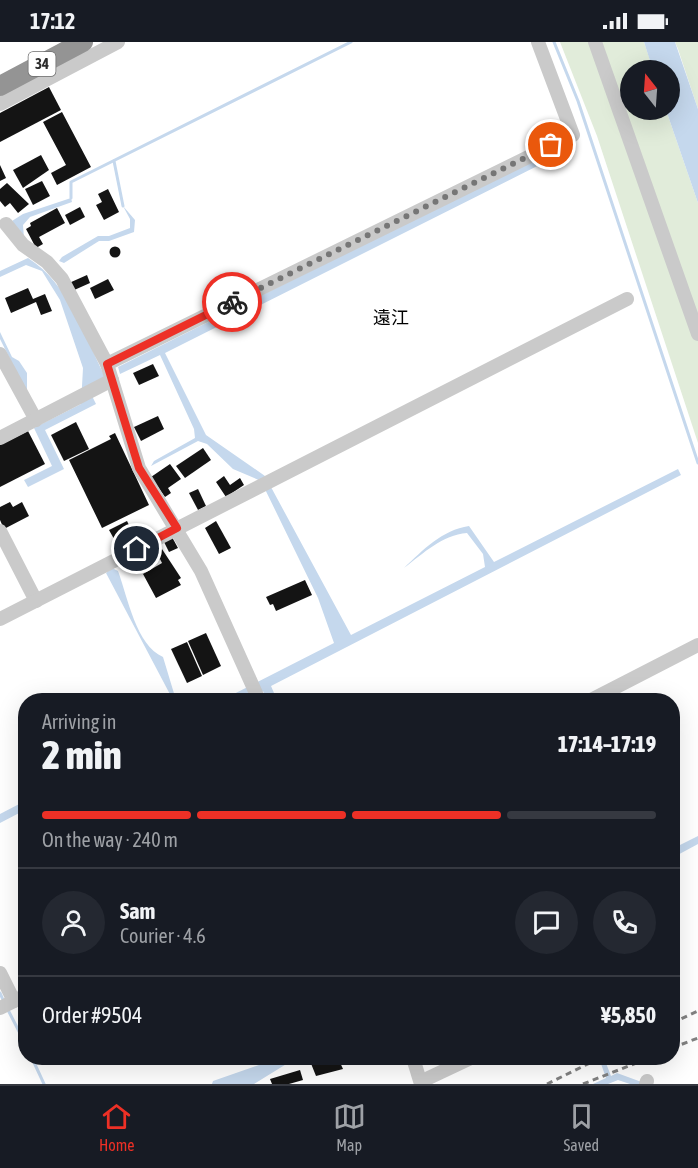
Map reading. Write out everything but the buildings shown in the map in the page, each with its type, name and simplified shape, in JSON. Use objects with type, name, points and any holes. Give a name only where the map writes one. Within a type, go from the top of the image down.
[{"type":"highway","name":"34","points":[[0,71],[55,42]]},
{"type":"highway","name":"34","points":[[0,86],[83,42]]},
{"type":"street","points":[[0,104],[118,42]]},
{"type":"street","points":[[107,364],[573,135],[538,42]]},
{"type":"street","points":[[595,42],[698,334]]},
{"type":"street","points":[[2,222],[23,245],[48,262],[62,279],[107,364],[139,468],[201,571],[256,693]]},
{"type":"street","points":[[0,619],[627,299]]},
{"type":"street","points":[[0,354],[36,420]]},
{"type":"street","points":[[0,438],[112,380]]},
{"type":"street","points":[[0,531],[4,547],[36,601]]},
{"type":"street","points":[[605,693],[698,645]]},
{"type":"street","points":[[0,974],[10,1003]]},
{"type":"street","points":[[417,1065],[427,1080],[457,1065]]},
{"type":"green space","points":[[560,42],[644,42],[650,60],[620,60],[620,120],[669,120],[698,203],[698,443],[597,136]]},
{"type":"green space","points":[[675,42],[698,42],[698,109],[678,49]]},
{"type":"water","points":[[644,42],[675,42],[698,109],[698,203],[669,120],[680,120],[680,60],[650,60]]},
{"type":"water","points":[[567,143],[571,149],[165,353],[206,435],[265,476],[351,635],[485,567],[483,554],[467,533],[441,541],[404,568],[418,554],[450,532],[469,526],[494,562],[678,469],[681,475],[271,686],[274,693],[264,693],[263,691],[236,693],[334,643],[318,598],[261,481],[233,469],[207,444],[198,441],[151,466],[154,461],[195,438],[194,429],[160,355],[120,374],[118,367]]},
{"type":"water","points":[[71,198],[72,202],[30,217],[23,225],[24,238],[12,221],[23,214]]},
{"type":"water","points":[[123,206],[135,220],[134,232],[109,241],[99,241],[64,263],[59,261],[98,236],[109,236],[130,228],[130,219]]},
{"type":"water","points":[[28,258],[42,269],[65,296],[105,377],[92,396],[96,404],[45,430],[64,469],[28,487],[24,480],[52,466],[34,428],[81,404],[83,368],[60,300],[42,271],[26,265],[0,277],[0,271]]},
{"type":"water","points":[[0,332],[12,357],[19,361],[27,373],[27,393],[0,339]]},
{"type":"water","points":[[112,568],[118,571],[134,620],[146,642],[163,657],[174,693],[169,693],[106,573]]},
{"type":"water","points":[[18,805],[18,814],[0,823],[0,814]]},
{"type":"water","points":[[698,836],[698,844],[680,854],[680,845]]},
{"type":"water","points":[[259,1065],[285,1065],[254,1084],[212,1084],[213,1081]]},
{"type":"water","points":[[601,1065],[607,1065],[611,1076],[617,1073],[647,1084],[630,1084],[618,1080],[608,1084],[593,1084],[606,1078]]},
{"type":"waterway","points":[[71,198],[71,182],[351,42]]},
{"type":"waterway","points":[[554,42],[578,101],[698,463]]},
{"type":"waterway","points":[[114,161],[123,206]]},
{"type":"waterway","points":[[0,993],[4,1002]]},
{"type":"waterway","points":[[7,1008],[18,1029]]},
{"type":"waterway","points":[[35,1065],[44,1084]]},
{"type":"railway","points":[[680,1019],[698,1011]]},
{"type":"railway","points":[[680,1045],[698,1038]]},
{"type":"railway","points":[[547,1084],[586,1065]]},
{"type":"railway","points":[[583,1084],[631,1065]]},
{"type":"way so far","points":[[232,302],[551,145]]},
{"type":"district","name":"遠江","points":[[391,318]]},
{"type":"route","points":[[137,549],[177,528],[139,468],[107,364],[232,302]]}]
